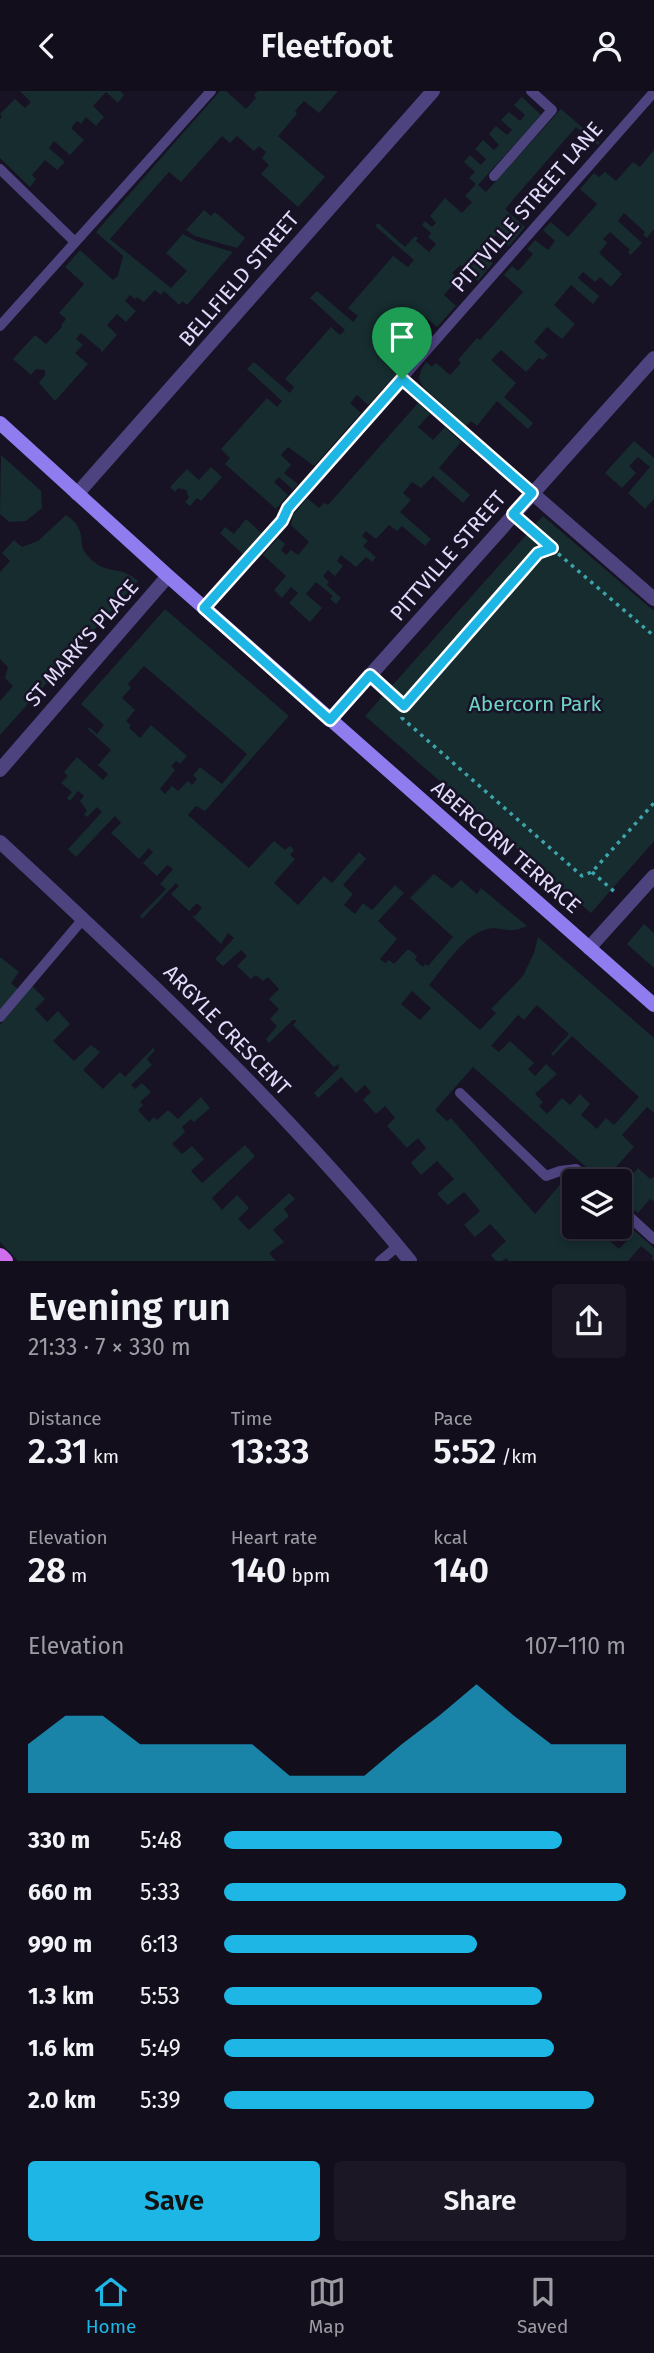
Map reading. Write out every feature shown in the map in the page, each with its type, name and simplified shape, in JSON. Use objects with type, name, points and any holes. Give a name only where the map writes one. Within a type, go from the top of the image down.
[{"type":"main road","name":"ABERCORN TERRACE","points":[[0,423],[168,576],[654,1005]]},
{"type":"street","name":"BELLFIELD STREET","points":[[77,495],[433,91]]},
{"type":"street","name":"PITTVILLE STREET","points":[[330,720],[654,358]]},
{"type":"street","points":[[532,493],[654,600]]},
{"type":"street","name":"ST MARK'S PLACE","points":[[0,770],[168,576]]},
{"type":"street","name":"ARGYLE CRESCENT","points":[[0,842],[165,996],[240,1072],[305,1141],[401,1255]]},
{"type":"street","points":[[589,948],[654,876]]},
{"type":"lane","points":[[0,326],[211,91]]},
{"type":"lane","points":[[494,176],[552,110],[531,91]]},
{"type":"lane","name":"PITTVILLE STREET LANE","points":[[288,508],[654,92]]},
{"type":"lane","points":[[0,169],[75,242]]},
{"type":"lane","points":[[402,379],[532,493]]},
{"type":"lane","points":[[0,1017],[83,919]]},
{"type":"lane","points":[[460,1093],[546,1176],[562,1171]]},
{"type":"lane","points":[[632,1219],[654,1239]]},
{"type":"lane","points":[[380,1261],[401,1255]]},
{"type":"path","points":[[204,608],[282,521],[288,508]]},
{"type":"path","points":[[513,514],[654,636]]},
{"type":"path","points":[[552,548],[538,553],[404,706],[402,718],[582,876],[592,872],[654,803]]},
{"type":"path","points":[[370,675],[404,706]]},
{"type":"path","points":[[592,872],[628,905]]},
{"type":"green space","points":[[20,91],[120,91],[124,95],[118,103],[106,92],[93,106],[104,117],[96,126],[86,117],[81,124],[77,121],[71,128],[84,140],[70,155],[54,141],[49,148],[65,162],[57,170],[45,160],[32,175],[36,179],[30,187],[0,158],[0,114],[15,99],[25,108],[31,102]]},
{"type":"green space","points":[[220,91],[226,91],[246,109],[256,98],[254,95],[258,91],[338,91],[319,113],[304,101],[295,111],[297,114],[278,136],[325,177],[298,207],[261,174],[269,165],[262,158],[266,152],[259,146],[254,151],[237,136],[230,143],[222,136],[181,182],[169,172],[110,239],[171,288],[187,271],[166,253],[183,234],[196,241],[233,252],[187,305],[183,301],[179,305],[164,291],[161,295],[155,290],[144,302],[130,295],[125,301],[136,311],[126,322],[117,314],[107,325],[117,335],[101,353],[101,350],[81,333],[76,339],[83,345],[75,353],[88,364],[55,401],[39,383],[45,370],[36,369],[31,375],[13,359],[35,335],[46,344],[62,327],[66,319],[59,313],[84,284],[65,267],[80,250],[113,280],[118,276],[123,256],[96,232]]},
{"type":"green space","points":[[522,97],[541,115],[478,185],[486,192],[561,109],[600,143],[598,145],[576,127],[505,209],[525,227],[509,246],[496,235],[481,251],[493,263],[478,281],[460,265],[452,273],[458,279],[444,295],[456,306],[437,327],[425,317],[420,324],[431,334],[409,359],[394,346],[385,357],[400,370],[368,405],[357,395],[350,403],[361,413],[314,466],[288,447],[281,455],[291,465],[284,473],[298,484],[293,490],[279,477],[274,482],[288,495],[276,509],[225,464],[230,458],[221,449],[267,398],[277,407],[282,401],[247,369],[254,362],[290,393],[294,387],[285,379],[331,327],[340,335],[345,330],[310,298],[317,291],[353,322],[358,316],[348,308],[393,256],[408,267],[414,260],[375,226],[378,223],[405,247],[415,236],[418,238],[416,241],[429,252],[436,244],[428,237],[431,233],[422,225],[425,221],[432,227],[436,223],[430,216],[445,198],[462,213],[472,202],[465,196],[476,184],[469,178],[475,172],[464,162],[470,155],[481,165],[486,159],[475,149],[483,140],[494,150],[499,145],[489,134],[496,126],[507,135],[512,130],[501,120],[509,112],[520,121],[525,115],[514,105]]},
{"type":"green space","points":[[654,150],[654,229],[647,238],[643,235],[645,232],[624,213],[618,221],[642,243],[631,255],[628,252],[630,250],[610,232],[603,239],[607,243],[599,253],[622,274],[611,287],[600,277],[595,282],[583,272],[578,278],[599,296],[593,304],[571,285],[554,305],[575,324],[562,339],[547,327],[534,342],[548,355],[543,360],[539,358],[526,372],[501,350],[491,360],[516,383],[504,397],[533,423],[528,429],[497,401],[477,426],[471,421],[466,426],[423,387],[419,378],[426,362],[432,367],[436,363],[450,375],[461,363],[458,360],[477,338],[480,340],[523,292],[504,275],[512,266],[518,271],[533,254],[527,249],[535,240],[548,250],[555,241],[543,230],[551,222],[568,237],[597,204],[580,189],[594,173],[599,177],[605,172],[616,181],[633,162],[640,167]]},
{"type":"green space","points":[[204,210],[211,216],[215,212],[245,238],[237,248],[195,236],[186,230]]},
{"type":"green space","points":[[418,403],[430,414],[418,427],[433,440],[445,427],[461,442],[439,468],[470,495],[463,503],[433,476],[421,488],[412,482],[403,493],[411,500],[400,512],[431,539],[425,546],[402,526],[397,531],[389,525],[376,539],[366,531],[362,536],[368,541],[363,546],[376,557],[372,562],[366,557],[356,567],[341,555],[337,561],[343,566],[335,576],[328,570],[323,576],[329,582],[327,585],[341,598],[336,604],[330,599],[333,596],[316,582],[306,594],[322,608],[310,622],[289,603],[298,593],[291,587],[282,598],[274,590],[286,576],[263,555],[278,538],[285,544],[281,550],[286,555],[291,550],[298,555],[309,542],[291,525],[293,515],[307,498],[319,508],[324,503],[328,505]]},
{"type":"green space","points":[[634,441],[654,458],[654,499],[645,509],[628,493],[650,467],[638,457],[629,466],[636,473],[622,488],[605,473]]},
{"type":"green space","points":[[1,455],[41,491],[42,508],[26,521],[9,522],[0,514]]},
{"type":"green space","points":[[211,467],[222,477],[201,501],[197,498],[190,506],[185,502],[189,498],[186,490],[178,488],[175,492],[170,487],[187,469],[199,480]]},
{"type":"green space","points":[[66,515],[77,525],[82,547],[93,561],[104,568],[126,573],[138,581],[0,735],[0,701],[13,686],[5,678],[8,667],[0,659],[0,572],[10,561],[2,553],[14,540],[22,547],[38,541]]},
{"type":"green space","name":"Abercorn Park","points":[[543,516],[654,611],[654,841],[591,913],[365,716]]},
{"type":"green space","points":[[246,519],[265,536],[246,557],[220,533],[225,527],[234,534]]},
{"type":"green space","points":[[165,609],[289,716],[205,811],[196,806],[188,815],[249,868],[274,841],[285,850],[290,846],[294,850],[290,855],[295,859],[274,883],[298,905],[324,876],[332,883],[359,852],[366,859],[343,885],[353,894],[344,905],[355,914],[363,903],[372,910],[395,885],[404,893],[378,921],[397,939],[380,959],[385,963],[389,960],[394,964],[408,949],[417,956],[415,960],[423,967],[425,964],[428,966],[453,937],[410,898],[434,874],[452,888],[461,880],[477,894],[481,888],[527,926],[514,930],[495,928],[476,934],[460,946],[429,985],[480,1030],[496,1013],[491,1009],[523,976],[538,937],[654,1038],[654,1113],[647,1107],[622,1135],[634,1147],[614,1169],[588,1169],[473,1067],[435,1110],[447,1121],[451,1118],[535,1214],[562,1182],[562,1239],[608,1239],[619,1249],[628,1239],[632,1239],[632,1228],[654,1248],[654,1261],[653,1256],[641,1246],[628,1261],[509,1261],[506,1258],[496,1261],[491,1255],[506,1241],[490,1224],[475,1237],[464,1225],[480,1211],[464,1192],[448,1205],[437,1194],[454,1179],[437,1161],[421,1175],[411,1163],[426,1148],[418,1138],[407,1148],[387,1126],[395,1118],[385,1106],[376,1114],[363,1100],[371,1092],[365,1085],[356,1093],[341,1077],[318,1098],[314,1093],[341,1063],[334,1067],[293,1025],[297,1020],[293,1020],[269,1043],[266,1039],[277,1026],[270,1019],[279,1009],[269,999],[279,989],[268,977],[263,981],[256,975],[251,979],[237,966],[247,956],[241,950],[223,966],[215,959],[234,938],[228,933],[221,944],[192,916],[202,908],[197,903],[189,911],[171,894],[179,886],[176,883],[142,919],[140,916],[166,889],[160,884],[173,869],[167,865],[157,876],[143,863],[153,852],[149,848],[139,859],[111,833],[121,823],[115,816],[76,857],[68,849],[102,812],[97,807],[87,817],[84,814],[87,811],[80,801],[84,796],[78,791],[70,801],[67,798],[72,792],[61,783],[68,776],[64,772],[77,757],[103,780],[108,774],[98,765],[111,750],[88,729],[89,727],[97,734],[104,725],[81,704]],"holes":[[[144,666],[247,754],[222,784],[200,767],[193,775],[197,779],[192,785],[188,781],[178,791],[172,786],[165,794],[160,789],[175,770],[171,766],[176,761],[180,764],[187,756],[151,725],[140,738],[129,728],[131,725],[126,721],[135,710],[122,698],[131,688],[128,684]],[[412,991],[431,1008],[420,1020],[401,1004]],[[537,1005],[569,1034],[551,1054],[553,1056],[572,1036],[639,1097],[614,1125],[606,1118],[597,1129],[581,1115],[590,1104],[580,1094],[570,1105],[562,1098],[547,1114],[539,1106],[543,1102],[535,1094],[557,1074],[546,1064],[535,1076],[528,1069],[534,1063],[510,1041],[499,1052],[491,1046],[518,1015],[524,1020]]]},
{"type":"green space","points":[[644,924],[654,933],[654,968],[627,944]]},
{"type":"green space","points":[[0,957],[19,972],[11,983],[18,989],[0,1010]]},
{"type":"green space","points":[[32,986],[45,999],[35,1009],[47,1022],[58,1011],[70,1024],[53,1041],[74,1061],[91,1045],[100,1052],[83,1070],[103,1089],[120,1072],[125,1077],[153,1048],[155,1050],[147,1059],[152,1065],[131,1085],[135,1089],[142,1083],[151,1092],[140,1102],[143,1105],[138,1110],[149,1122],[154,1117],[157,1120],[168,1110],[178,1119],[201,1097],[210,1108],[194,1122],[191,1119],[182,1127],[185,1132],[172,1144],[182,1154],[192,1146],[204,1159],[191,1171],[202,1183],[245,1145],[255,1156],[212,1198],[222,1210],[237,1195],[249,1208],[238,1219],[249,1230],[289,1193],[295,1199],[284,1209],[289,1216],[273,1230],[284,1242],[269,1253],[276,1261],[18,1261],[0,1242],[0,1025]]},
{"type":"green space","points":[[638,1168],[650,1179],[654,1177],[654,1201],[650,1199],[638,1213],[632,1208],[632,1175]]},
{"type":"route","points":[[402,379],[532,493],[513,514],[552,548],[538,553],[404,706],[370,675],[330,720],[204,608],[282,521],[288,508],[402,379]]}]
